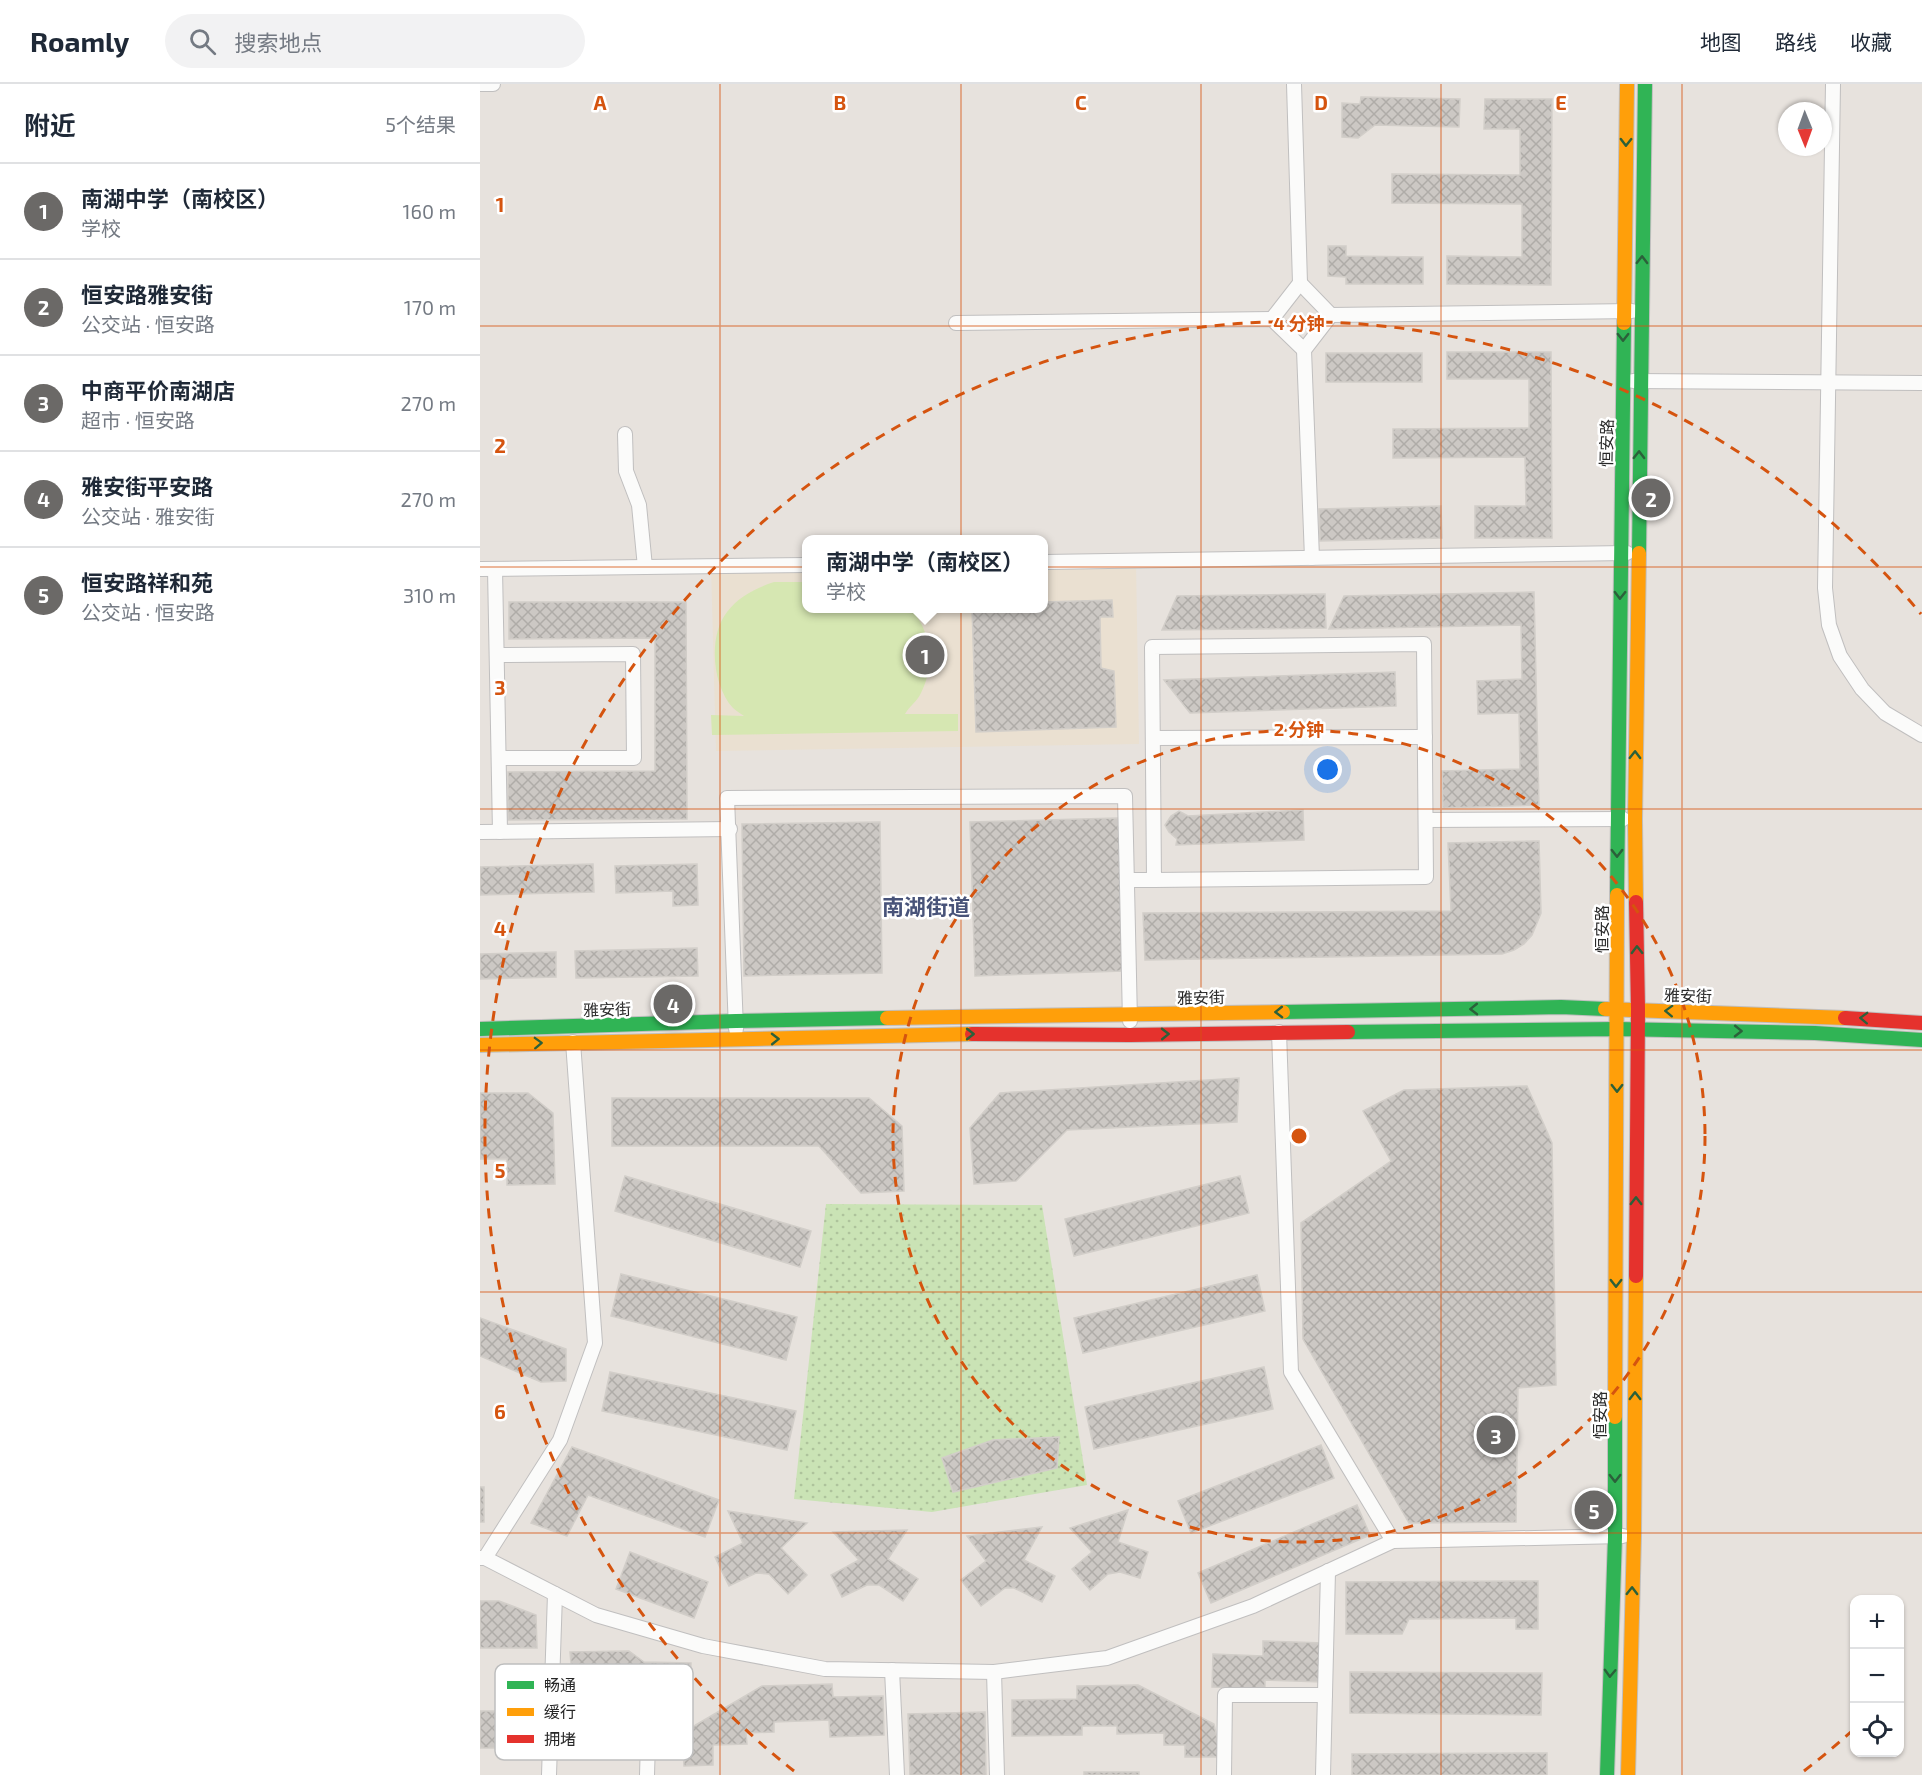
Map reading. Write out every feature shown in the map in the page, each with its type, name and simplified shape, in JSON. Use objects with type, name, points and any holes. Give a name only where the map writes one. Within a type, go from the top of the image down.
[{"type":"main road","name":"恒安路","points":[[1607,1775],[1615,1537],[1617,819],[1627,84]]},
{"type":"main road","name":"恒安路","points":[[1628,1775],[1634,1536],[1638,1009],[1635,819],[1645,84]]},
{"type":"main road","name":"雅安街","points":[[480,1029],[1549,1007],[1882,1019],[1922,1023]]},
{"type":"main road","name":"雅安街","points":[[480,1045],[968,1034],[1130,1035],[1617,1029],[1815,1033],[1922,1040]]},
{"type":"street","points":[[480,84],[493,84]]},
{"type":"street","points":[[1272,319],[1300,283],[1294,84]]},
{"type":"street","points":[[1833,84],[1825,588],[1829,625],[1840,657],[1862,689],[1885,712],[1922,735]]},
{"type":"street","points":[[1300,283],[1330,315],[1642,311]]},
{"type":"street","points":[[1312,558],[1304,350],[1330,315]]},
{"type":"street","points":[[956,323],[1272,319],[1304,350]]},
{"type":"street","points":[[1623,381],[1922,383]]},
{"type":"street","points":[[625,434],[626,471],[639,505],[645,567]]},
{"type":"street","points":[[1048,562],[1638,553]]},
{"type":"street","points":[[480,569],[802,565]]},
{"type":"street","points":[[495,569],[500,832]]},
{"type":"street","points":[[1127,880],[1154,880],[1426,877],[1424,644],[1152,647],[1154,880]]},
{"type":"street","points":[[497,655],[633,654],[634,758],[499,758]]},
{"type":"street","points":[[1153,738],[1425,737]]},
{"type":"street","points":[[736,1040],[728,798],[1125,796],[1130,1035]]},
{"type":"street","points":[[1426,820],[1635,819]]},
{"type":"street","points":[[480,832],[730,829]]},
{"type":"street","points":[[1279,1032],[1291,1372],[1393,1541]]},
{"type":"street","points":[[573,1042],[595,1343],[560,1440],[482,1558],[596,1615],[703,1646],[825,1669],[994,1672],[1107,1658],[1253,1606],[1393,1541],[1634,1536]]},
{"type":"street","points":[[1323,1775],[1328,1571]]},
{"type":"street","points":[[552,1664],[555,1594]]},
{"type":"street","points":[[892,1670],[897,1775]]},
{"type":"street","points":[[994,1672],[997,1775]]},
{"type":"street","points":[[1224,1775],[1225,1695],[1325,1695]]},
{"type":"street","points":[[549,1760],[549,1775]]},
{"type":"street","points":[[647,1760],[647,1775]]},
{"type":"shaded area","points":[[1136,561],[1139,744],[716,751],[711,566],[802,565],[802,613],[1048,613],[1048,562]]},
{"type":"green space","points":[[774,582],[802,582],[802,613],[914,613],[927,639],[929,662],[925,684],[920,695],[905,714],[958,714],[958,731],[712,735],[711,715],[744,716],[733,708],[721,687],[717,674],[715,647],[721,622],[727,612],[742,597]]},
{"type":"green space","points":[[826,1204],[1042,1205],[1087,1485],[932,1512],[794,1499]]},
{"type":"building","points":[[1361,97],[1460,99],[1459,127],[1375,125],[1358,138],[1342,137],[1342,103],[1360,104]]},
{"type":"building","points":[[1485,99],[1552,99],[1551,285],[1447,284],[1447,256],[1522,257],[1522,204],[1392,203],[1392,174],[1520,175],[1520,129],[1484,129]]},
{"type":"building","points":[[1328,246],[1346,246],[1346,256],[1423,257],[1423,284],[1346,284],[1346,277],[1328,276]]},
{"type":"building","points":[[1447,352],[1551,352],[1552,538],[1475,538],[1475,506],[1526,506],[1525,457],[1393,458],[1393,429],[1529,428],[1529,379],[1447,379]]},
{"type":"building","points":[[1326,353],[1422,353],[1422,382],[1326,382]]},
{"type":"building","points":[[1441,506],[1442,538],[1320,541],[1319,509]]},
{"type":"building","points":[[1534,592],[1539,805],[1443,808],[1442,771],[1520,769],[1519,713],[1478,714],[1477,681],[1522,679],[1521,625],[1329,629],[1344,596]]},
{"type":"building","points":[[1325,594],[1326,628],[1162,630],[1177,596]]},
{"type":"building","points":[[1112,600],[1113,617],[1100,617],[1101,668],[1114,671],[1116,727],[976,732],[972,613],[1048,613],[1048,602]]},
{"type":"building","points":[[509,602],[686,602],[687,819],[508,820],[508,772],[655,771],[655,638],[509,639]]},
{"type":"building","points":[[1395,672],[1396,706],[1190,713],[1164,680]]},
{"type":"building","points":[[1303,810],[1304,840],[1176,845],[1177,839],[1165,825],[1171,816],[1179,811],[1188,816]]},
{"type":"building","points":[[1118,818],[1123,971],[975,976],[970,822]]},
{"type":"building","points":[[880,822],[882,973],[744,976],[742,824]]},
{"type":"building","points":[[1539,841],[1541,913],[1532,935],[1524,944],[1502,954],[1145,960],[1143,913],[1451,911],[1448,843]]},
{"type":"building","points":[[593,864],[594,892],[480,895],[480,867]]},
{"type":"building","points":[[697,864],[698,905],[673,906],[673,891],[616,893],[615,866]]},
{"type":"building","points":[[697,948],[698,976],[576,978],[575,951]]},
{"type":"building","points":[[556,952],[556,977],[480,979],[480,954]]},
{"type":"building","points":[[1239,1078],[1237,1122],[1067,1130],[1016,1181],[974,1184],[970,1128],[1000,1093]]},
{"type":"building","points":[[1527,1086],[1552,1143],[1556,1385],[1518,1388],[1516,1522],[1409,1523],[1303,1339],[1301,1223],[1391,1161],[1363,1111],[1404,1090]]},
{"type":"building","points":[[480,1093],[528,1093],[553,1113],[555,1184],[507,1185],[507,1159],[480,1159]]},
{"type":"building","points":[[612,1098],[869,1098],[902,1126],[904,1191],[861,1193],[819,1146],[612,1146]]},
{"type":"building","points":[[625,1176],[811,1231],[800,1267],[615,1211]]},
{"type":"building","points":[[1240,1176],[1249,1213],[1074,1256],[1065,1219]]},
{"type":"building","points":[[621,1274],[797,1317],[786,1360],[611,1316]]},
{"type":"building","points":[[1257,1275],[1265,1311],[1083,1353],[1074,1318]]},
{"type":"building","points":[[480,1318],[566,1349],[566,1381],[541,1382],[480,1356]]},
{"type":"building","points":[[1264,1367],[1273,1409],[1094,1449],[1085,1407]]},
{"type":"building","points":[[610,1372],[796,1411],[787,1450],[602,1411]]},
{"type":"building","points":[[1059,1437],[1057,1468],[953,1492],[942,1458],[993,1440]]},
{"type":"building","points":[[1321,1445],[1334,1478],[1191,1533],[1178,1501]]},
{"type":"building","points":[[572,1447],[719,1500],[705,1537],[588,1495],[567,1536],[531,1523]]},
{"type":"building","points":[[480,1487],[484,1487],[484,1522],[480,1522]]},
{"type":"building","points":[[1357,1505],[1370,1535],[1211,1603],[1198,1573]]},
{"type":"building","points":[[1128,1510],[1118,1542],[1148,1552],[1140,1578],[1120,1572],[1108,1574],[1090,1590],[1072,1569],[1092,1552],[1070,1528]]},
{"type":"building","points":[[728,1511],[807,1523],[781,1548],[807,1575],[788,1594],[769,1574],[756,1573],[729,1586],[715,1557],[743,1543]]},
{"type":"building","points":[[1042,1527],[1024,1560],[1055,1576],[1042,1602],[1014,1588],[1005,1588],[981,1606],[961,1580],[986,1561],[967,1536]]},
{"type":"building","points":[[907,1530],[888,1559],[918,1579],[903,1601],[879,1585],[867,1585],[842,1597],[831,1575],[859,1560],[833,1532]]},
{"type":"building","points":[[630,1552],[708,1582],[694,1618],[616,1589]]},
{"type":"building","points":[[1538,1581],[1538,1629],[1516,1629],[1516,1618],[1409,1619],[1402,1634],[1346,1634],[1346,1582]]},
{"type":"building","points":[[480,1601],[499,1601],[536,1615],[537,1648],[480,1648]]},
{"type":"building","points":[[1263,1641],[1324,1643],[1323,1682],[1265,1680],[1265,1689],[1212,1687],[1213,1654],[1263,1656]]},
{"type":"building","points":[[629,1651],[644,1662],[691,1664],[571,1664],[570,1652]]},
{"type":"building","points":[[1350,1672],[1542,1673],[1541,1715],[1350,1713]]},
{"type":"building","points":[[832,1684],[833,1697],[883,1696],[884,1735],[830,1737],[829,1720],[774,1722],[774,1732],[746,1733],[747,1744],[713,1745],[713,1765],[684,1766],[684,1760],[693,1760],[693,1727],[762,1686]]},
{"type":"building","points":[[1138,1685],[1214,1724],[1221,1757],[1185,1757],[1185,1745],[1164,1745],[1164,1733],[1117,1734],[1117,1726],[1082,1726],[1082,1735],[1012,1736],[1012,1700],[1077,1699],[1077,1686]]},
{"type":"building","points":[[480,1711],[495,1711],[495,1748],[480,1748]]},
{"type":"building","points":[[985,1712],[986,1775],[910,1775],[908,1714]]},
{"type":"building","points":[[1547,1753],[1547,1775],[1352,1775],[1352,1754]]},
{"type":"building","points":[[1084,1772],[1139,1772],[1139,1775],[1084,1775]]},
{"type":"traffic: fast","points":[[1639,553],[1645,84]]},
{"type":"traffic: fast","points":[[1617,895],[1624,323]]},
{"type":"traffic: fast","points":[[1283,1012],[1561,1007],[1605,1009]]},
{"type":"traffic: fast","points":[[480,1029],[887,1018]]},
{"type":"traffic: fast","points":[[1348,1032],[1617,1029],[1815,1033],[1922,1040]]},
{"type":"traffic: fast","points":[[1607,1775],[1615,1537],[1615,1417]]},
{"type":"traffic: slow","points":[[1624,323],[1627,84]]},
{"type":"traffic: slow","points":[[1636,902],[1639,553]]},
{"type":"traffic: slow","points":[[1615,1417],[1617,895]]},
{"type":"traffic: slow","points":[[1605,1009],[1845,1018]]},
{"type":"traffic: slow","points":[[887,1018],[1283,1012]]},
{"type":"traffic: slow","points":[[480,1045],[972,1034]]},
{"type":"traffic: slow","points":[[1628,1775],[1634,1536],[1636,1276]]},
{"type":"traffic: jam","points":[[1636,902],[1638,1009],[1636,1276]]},
{"type":"traffic: jam","points":[[1845,1018],[1922,1023]]},
{"type":"traffic: jam","points":[[972,1034],[1130,1035],[1348,1032]]},
{"type":"place","name":"恒安路雅安街","points":[[1651,498]]},
{"type":"place","name":"南湖中学（南校区）","points":[[925,655]]},
{"type":"place","name":"雅安街平安路","points":[[673,1004]]},
{"type":"place","name":"中商平价南湖店","points":[[1496,1435]]},
{"type":"place","name":"恒安路祥和苑","points":[[1594,1510]]},
{"type":"district","name":"南湖街道","points":[[926,906]]}]
